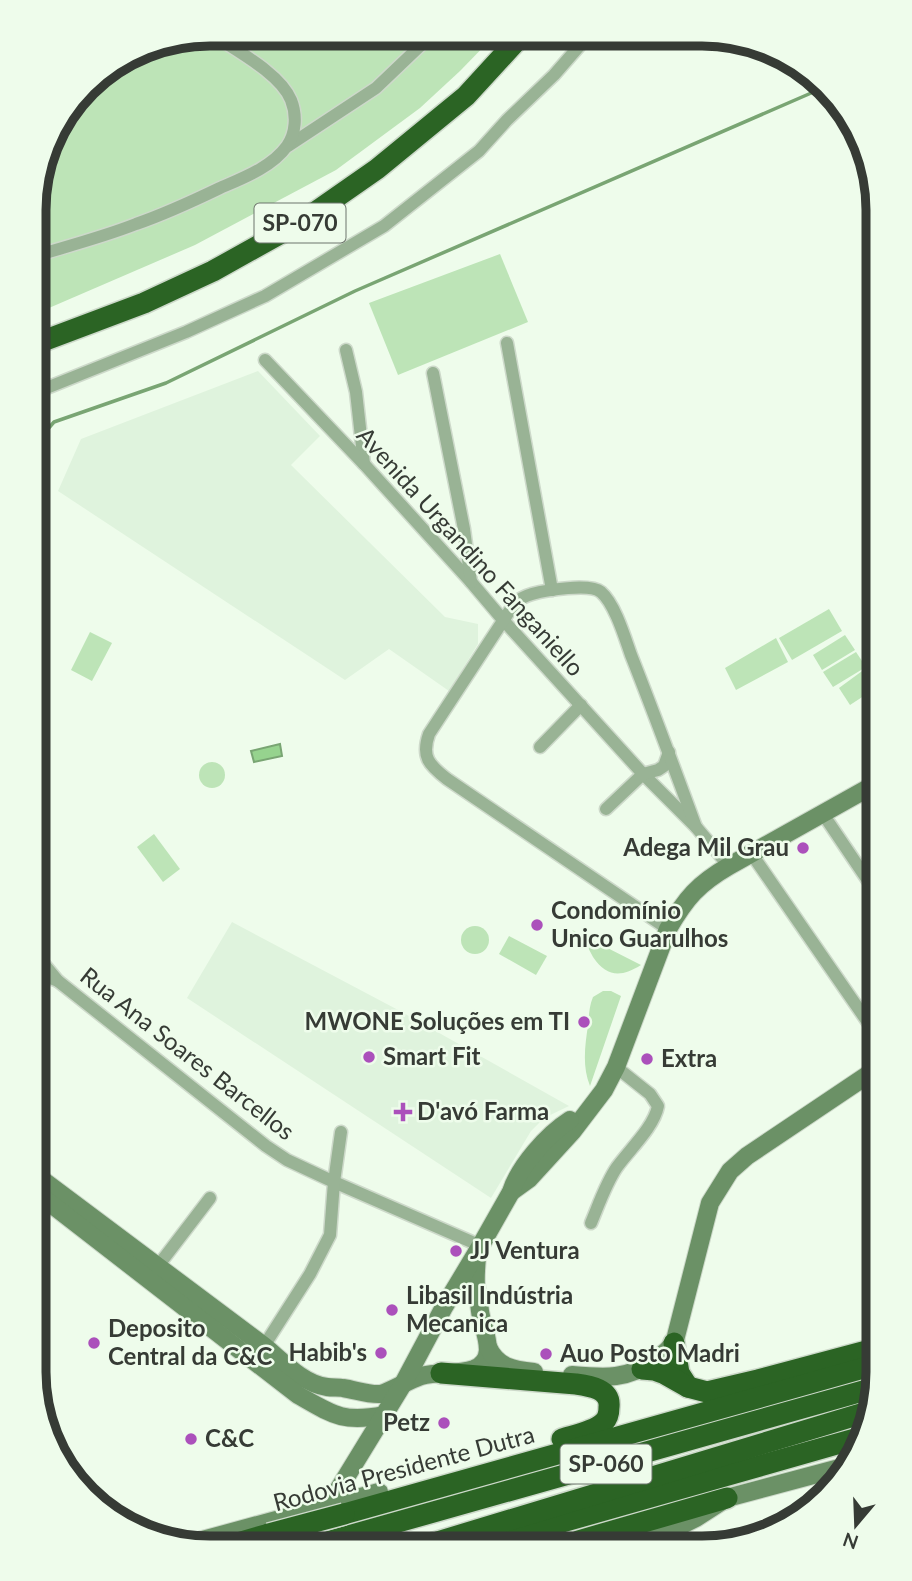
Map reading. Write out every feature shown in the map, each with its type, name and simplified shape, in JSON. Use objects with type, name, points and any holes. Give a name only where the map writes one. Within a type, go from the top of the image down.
[{"type":"highway","name":"SP-070","points":[[46,340],[144,303],[213,271],[301,222],[377,169],[466,96],[512,46]]},
{"type":"highway","points":[[674,1343],[680,1377],[688,1387]]},
{"type":"highway","points":[[642,1369],[654,1370],[696,1391],[707,1392],[866,1352]]},
{"type":"highway","name":"Rodovia Presidente Dutra","points":[[262,1536],[344,1508],[866,1367]]},
{"type":"highway","points":[[344,1508],[379,1492],[597,1427],[607,1417],[609,1400],[605,1393],[586,1385],[441,1373]]},
{"type":"highway","name":"Rodovia Presidente Dutra","points":[[349,1536],[865,1390]]},
{"type":"highway","name":"SP-060","points":[[457,1536],[860,1414]]},
{"type":"highway","name":"SP-060","points":[[513,1536],[851,1440]]},
{"type":"highway","points":[[595,1536],[727,1498]]},
{"type":"street","points":[[229,46],[273,76],[285,89],[292,103],[295,119],[288,146]]},
{"type":"street","points":[[46,253],[136,224],[252,174],[288,146],[376,88],[420,46]]},
{"type":"street","points":[[46,388],[186,332],[265,296],[384,226],[479,151],[554,75],[579,46]]},
{"type":"street","points":[[507,343],[552,590]]},
{"type":"street","points":[[346,350],[356,392],[364,464]]},
{"type":"street","name":"Avenida Urgandino Fanganiello","points":[[264,360],[364,464],[503,621],[729,866]]},
{"type":"street","points":[[433,373],[464,529],[471,582]]},
{"type":"street","points":[[668,929],[447,779],[428,761],[425,752],[429,734],[514,604],[520,599],[552,590],[587,588],[602,593],[610,604],[696,828]]},
{"type":"street","points":[[540,747],[581,705]]},
{"type":"street","points":[[606,809],[643,774],[664,766],[669,752]]},
{"type":"street","points":[[344,1508],[363,1450],[511,1192],[522,1185],[572,1132],[604,1090],[616,1067],[668,929],[692,892],[717,873],[866,789]]},
{"type":"street","points":[[823,814],[866,879]]},
{"type":"street","points":[[751,853],[866,1020]]},
{"type":"street","points":[[46,967],[58,981]]},
{"type":"street","points":[[46,976],[58,981]]},
{"type":"street","name":"Rua Ana Soares Barcellos","points":[[58,981],[287,1160],[479,1249]]},
{"type":"street","points":[[591,1223],[608,1182],[654,1119],[658,1106],[650,1094],[616,1067]]},
{"type":"street","points":[[488,1347],[505,1367],[606,1378],[619,1377],[642,1369],[659,1357],[674,1343],[710,1202],[730,1171],[747,1156],[866,1076]]},
{"type":"street","points":[[264,1346],[310,1274],[330,1235],[341,1132]]},
{"type":"street","points":[[46,1183],[158,1266],[200,1309],[264,1346],[303,1387],[350,1429],[363,1450]]},
{"type":"street","points":[[158,1266],[211,1198]]},
{"type":"street","points":[[46,1199],[200,1309],[303,1387],[341,1387],[375,1394],[422,1376],[475,1368],[486,1359],[488,1347],[477,1285],[479,1249]]},
{"type":"street","points":[[444,1307],[459,1302],[480,1313]]},
{"type":"street","points":[[333,1415],[356,1419],[384,1415]]},
{"type":"street","points":[[655,1536],[696,1518],[727,1498],[834,1469]]},
{"type":"street","points":[[217,1536],[379,1492]]},
{"type":"shaded area","points":[[484,46],[420,108],[336,170],[195,245],[46,309],[46,210],[51,167],[62,137],[73,118],[110,79],[137,62],[188,47]]},
{"type":"shaded area","points":[[500,254],[528,322],[398,375],[369,303]]},
{"type":"shaded area","points":[[258,371],[320,436],[291,465],[445,617],[478,624],[478,644],[449,691],[389,649],[345,680],[58,491],[81,439]]},
{"type":"shaded area","points":[[829,609],[842,631],[792,660],[779,638]]},
{"type":"shaded area","points":[[90,632],[112,643],[92,681],[71,670]]},
{"type":"shaded area","points":[[845,635],[855,650],[822,670],[813,655]]},
{"type":"shaded area","points":[[776,638],[788,662],[736,690],[725,668]]},
{"type":"shaded area","points":[[856,652],[866,667],[833,687],[823,672]]},
{"type":"shaded area","points":[[866,668],[866,695],[850,705],[839,688]]},
{"type":"shaded area","points":[[280,744],[282,756],[254,762],[251,751]]},
{"type":"shaded area","points":[[212,762],[221,766],[225,775],[221,784],[212,788],[203,784],[199,775],[203,766]]},
{"type":"shaded area","points":[[154,834],[180,869],[163,882],[137,847]]},
{"type":"shaded area","points":[[232,922],[400,1011],[569,1106],[544,1118],[531,1131],[491,1198],[187,998]]},
{"type":"shaded area","points":[[475,926],[485,930],[489,940],[485,950],[475,954],[465,950],[461,940],[465,930]]},
{"type":"shaded area","points":[[572,930],[641,965],[627,972],[609,972],[598,964]]},
{"type":"shaded area","points":[[509,936],[547,956],[536,975],[499,954]]},
{"type":"shaded area","points":[[603,991],[611,991],[621,996],[590,1086],[585,1056],[589,1011],[593,997]]},
{"type":"waterway","points":[[46,431],[54,422],[166,383],[355,291],[816,91]]},
{"type":"tunnel","points":[[311,1536],[324,1514]]},
{"type":"place","name":"Adega Mil Grau","points":[[803,848]]},
{"type":"place","name":"Condomínio Unico Guarulhos","points":[[537,925]]},
{"type":"place","name":"MWONE Soluções em TI","points":[[584,1022]]},
{"type":"place","name":"Smart Fit","points":[[369,1057]]},
{"type":"place","name":"Extra","points":[[647,1059]]},
{"type":"place","name":"D'avó Farma","points":[[403,1112]]},
{"type":"place","name":"JJ Ventura","points":[[456,1251]]},
{"type":"place","name":"Libasil Indústria Mecanica","points":[[392,1310]]},
{"type":"place","name":"Deposito Central da C&C","points":[[94,1343]]},
{"type":"place","name":"Habib's","points":[[381,1353]]},
{"type":"place","name":"Auo Posto Madri","points":[[546,1354]]},
{"type":"place","name":"Petz","points":[[444,1423]]},
{"type":"place","name":"C&C","points":[[191,1439]]}]
